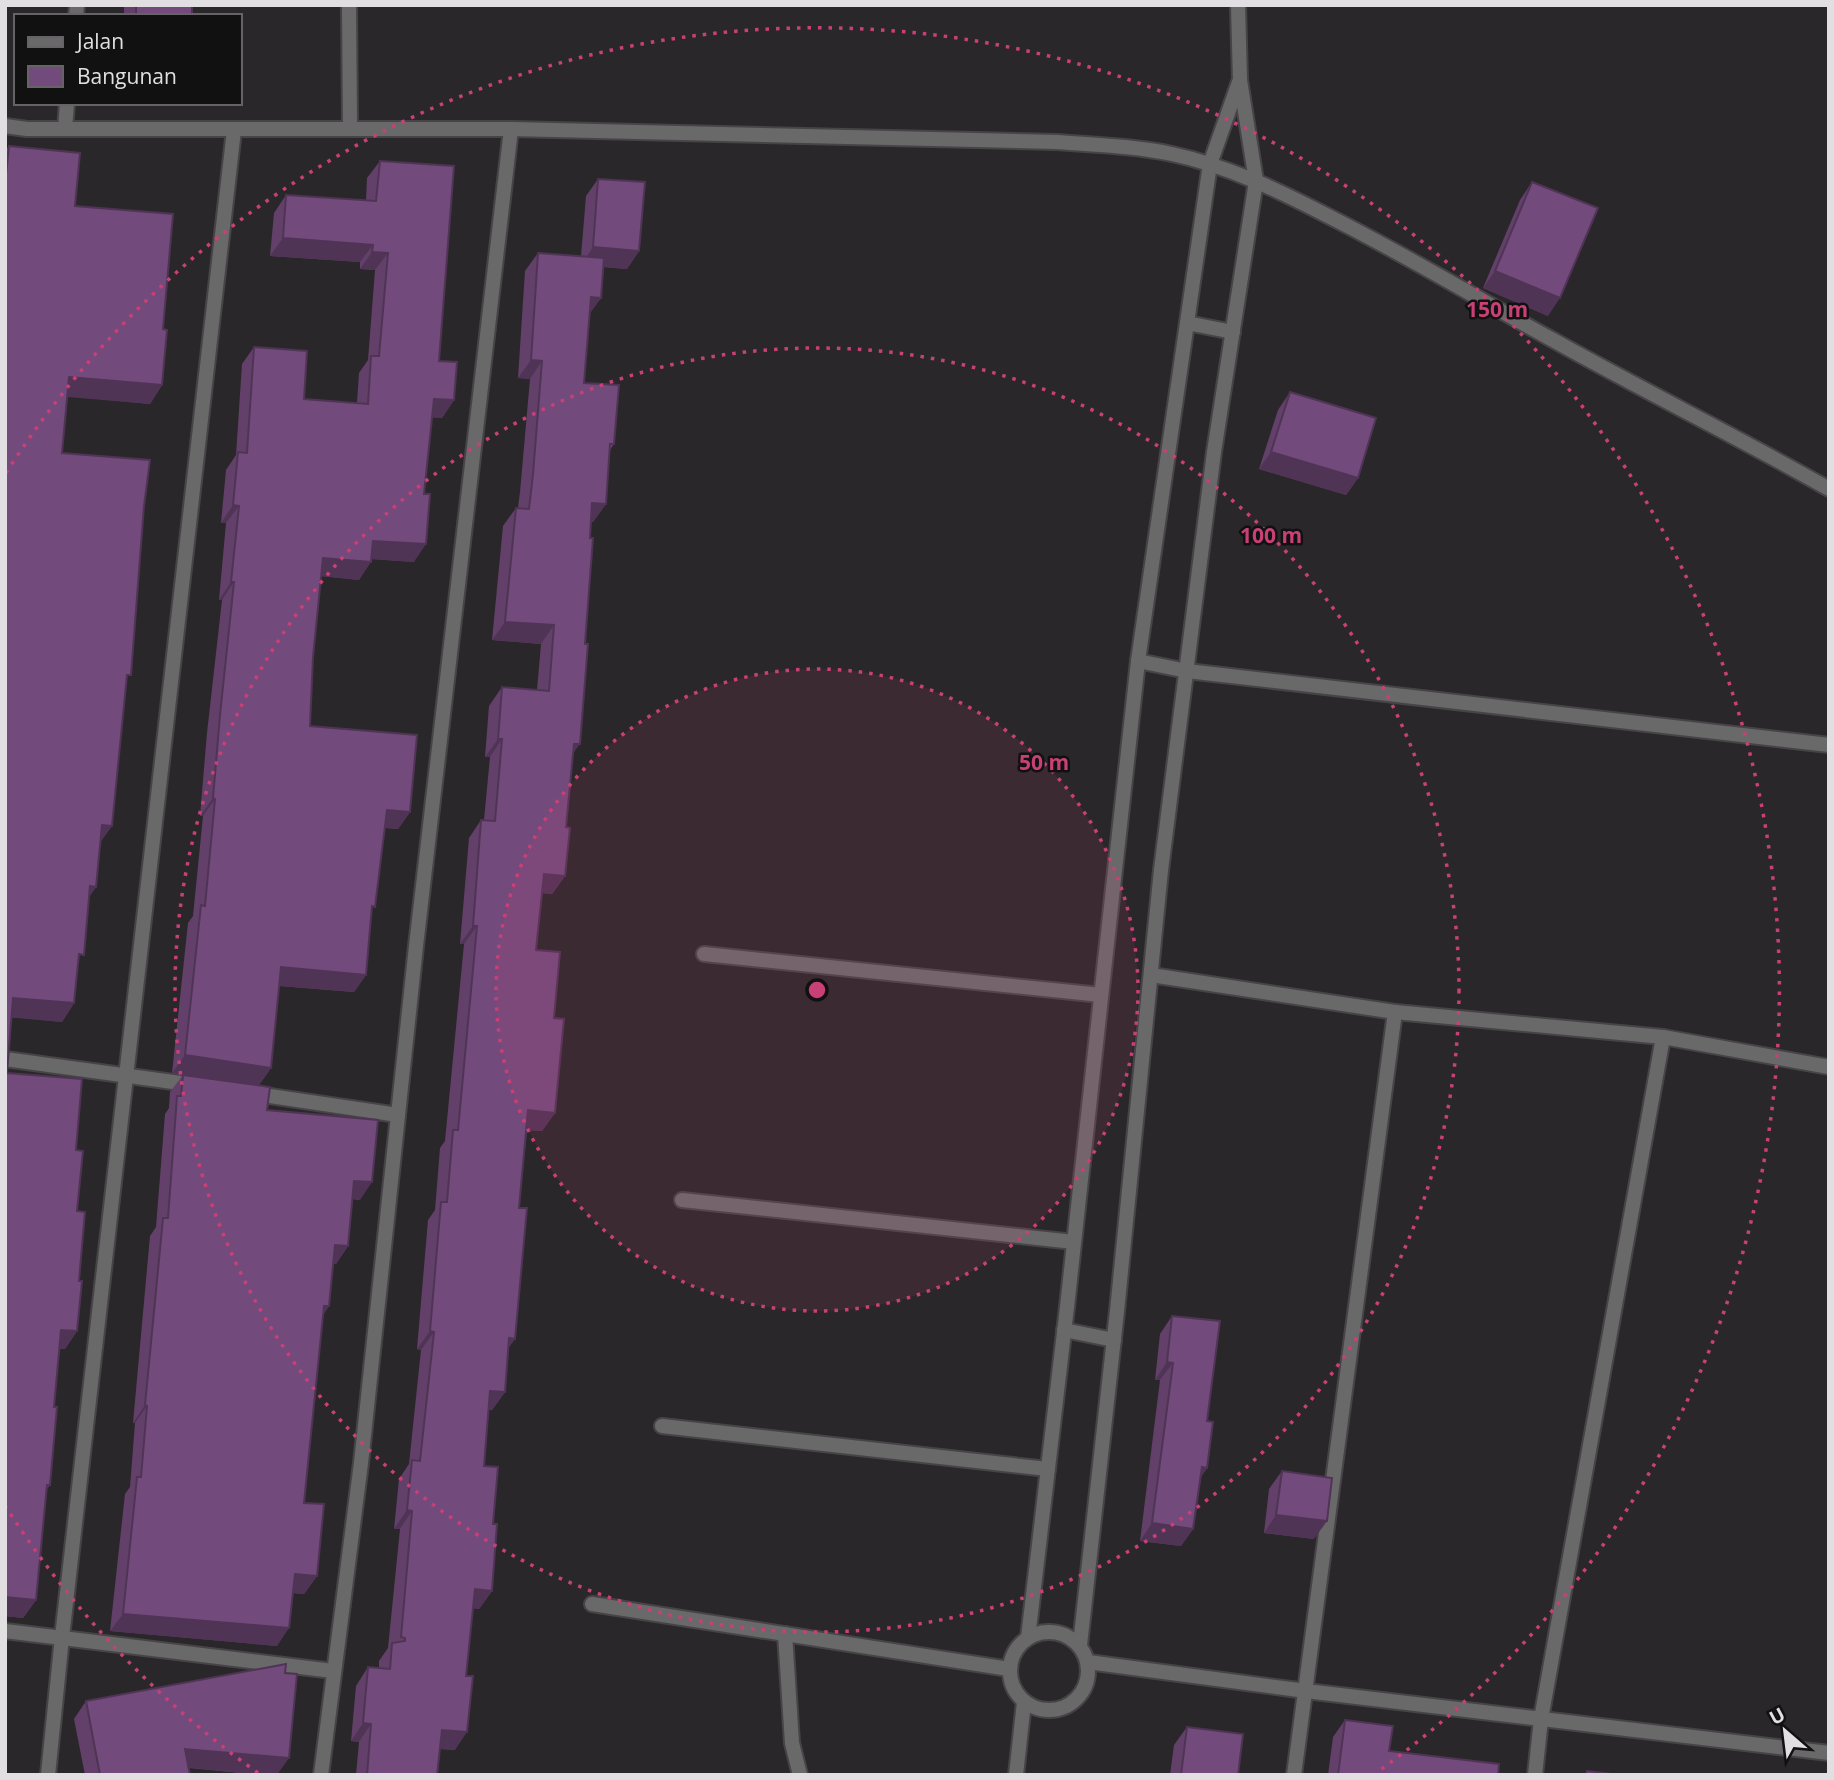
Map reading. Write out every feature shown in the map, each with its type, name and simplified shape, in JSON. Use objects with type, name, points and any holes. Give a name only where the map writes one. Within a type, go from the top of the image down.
[{"type":"street","points":[[349,5],[350,127]]},
{"type":"street","points":[[1080,1645],[1114,1340],[1161,870],[1214,452],[1256,181],[1240,80],[1238,5]]},
{"type":"street","points":[[1028,1638],[1138,661],[1210,164],[1240,80]]},
{"type":"street","points":[[65,129],[67,105]]},
{"type":"street","points":[[5,126],[27,129],[234,130],[350,127],[511,128],[1056,142],[1134,148],[1174,155],[1210,164],[1256,181],[1385,245],[1563,346],[1737,437],[1829,489]]},
{"type":"street","points":[[321,1775],[361,1463],[511,128]]},
{"type":"street","points":[[48,1775],[234,130]]},
{"type":"street","points":[[1187,323],[1233,332]]},
{"type":"street","points":[[1138,661],[1187,671],[1829,745]]},
{"type":"street","points":[[704,954],[1101,995]]},
{"type":"street","points":[[1151,975],[1395,1012],[1664,1037],[1829,1067]]},
{"type":"street","points":[[1294,1775],[1395,1012]]},
{"type":"street","points":[[1535,1775],[1541,1719],[1664,1037]]},
{"type":"street","points":[[5,1059],[208,1087]]},
{"type":"street","points":[[235,1090],[398,1115]]},
{"type":"street","points":[[682,1200],[1074,1242]]},
{"type":"street","points":[[1064,1330],[1114,1340]]},
{"type":"street","points":[[662,1426],[1048,1469]]},
{"type":"street","points":[[592,1604],[1009,1669]]},
{"type":"street","points":[[5,1631],[333,1671]]},
{"type":"street","points":[[1041,1632],[1068,1636],[1080,1645],[1088,1662],[1086,1686],[1070,1704],[1059,1710],[1034,1708],[1024,1702],[1012,1688],[1009,1669],[1012,1656],[1018,1646],[1028,1638],[1041,1632]]},
{"type":"street","points":[[785,1634],[790,1723],[800,1775]]},
{"type":"street","points":[[1088,1662],[1828,1753],[1829,1747]]},
{"type":"street","points":[[1016,1775],[1024,1702]]},
{"type":"building","points":[[136,5],[192,5],[192,14],[136,14]]},
{"type":"building","points":[[9,146],[80,153],[75,206],[173,214],[163,329],[167,330],[162,385],[69,377],[62,453],[150,460],[131,675],[127,675],[112,826],[102,825],[96,887],[90,886],[84,955],[79,954],[74,1003],[13,998],[7,1073],[82,1079],[76,1150],[83,1151],[77,1211],[85,1212],[79,1281],[82,1281],[77,1331],[61,1330],[50,1485],[47,1485],[36,1600],[5,1597],[5,184]]},
{"type":"building","points":[[380,161],[454,166],[439,361],[457,362],[454,400],[434,399],[424,494],[430,494],[426,544],[373,541],[371,562],[323,558],[313,657],[310,726],[417,735],[410,812],[387,810],[375,907],[372,906],[366,975],[281,967],[271,1068],[185,1055],[201,905],[205,906],[215,799],[220,715],[234,582],[231,582],[239,506],[233,505],[238,452],[247,453],[254,347],[307,351],[304,399],[368,404],[371,356],[379,356],[388,253],[372,252],[373,245],[283,238],[286,195],[376,201]]},
{"type":"building","points":[[598,179],[645,182],[639,251],[593,247]]},
{"type":"building","points":[[1532,182],[1598,208],[1560,298],[1495,271]]},
{"type":"building","points":[[538,253],[604,258],[601,298],[591,297],[584,383],[619,385],[614,444],[610,444],[606,504],[592,503],[590,538],[593,538],[585,644],[588,644],[580,744],[574,744],[566,827],[570,828],[565,876],[544,874],[536,950],[560,952],[554,1018],[564,1019],[555,1113],[528,1110],[519,1208],[527,1208],[515,1339],[509,1338],[505,1392],[490,1391],[484,1466],[498,1467],[493,1524],[497,1524],[492,1591],[475,1589],[466,1676],[473,1676],[467,1732],[442,1730],[437,1775],[367,1775],[371,1724],[363,1723],[368,1667],[390,1669],[392,1643],[405,1641],[405,1638],[401,1637],[412,1511],[407,1510],[412,1460],[420,1461],[434,1332],[430,1331],[441,1202],[447,1202],[453,1130],[458,1130],[477,926],[473,926],[481,820],[495,821],[502,739],[498,739],[502,687],[549,691],[554,625],[505,622],[516,508],[529,509],[533,474],[542,361],[531,360]]},
{"type":"building","points":[[1290,392],[1376,418],[1358,478],[1271,452]]},
{"type":"building","points":[[183,1075],[270,1087],[267,1110],[378,1120],[372,1182],[354,1181],[348,1246],[335,1245],[329,1306],[324,1306],[304,1503],[324,1504],[317,1576],[295,1574],[289,1628],[123,1614],[137,1477],[141,1477],[145,1405],[163,1218],[168,1218],[177,1096],[181,1096]]},
{"type":"building","points":[[1172,1316],[1220,1321],[1207,1421],[1213,1422],[1207,1468],[1202,1467],[1193,1529],[1152,1523],[1173,1363],[1167,1362]]},
{"type":"building","points":[[1282,1471],[1332,1478],[1327,1521],[1276,1515]]},
{"type":"building","points":[[286,1664],[285,1673],[297,1674],[289,1758],[185,1749],[190,1775],[100,1775],[86,1701]]},
{"type":"building","points":[[1345,1720],[1393,1726],[1389,1751],[1499,1764],[1498,1775],[1338,1775]]},
{"type":"building","points":[[1187,1727],[1243,1734],[1238,1775],[1181,1775]]},
{"type":"building","points":[[1587,1771],[1619,1775],[1586,1775]]}]
